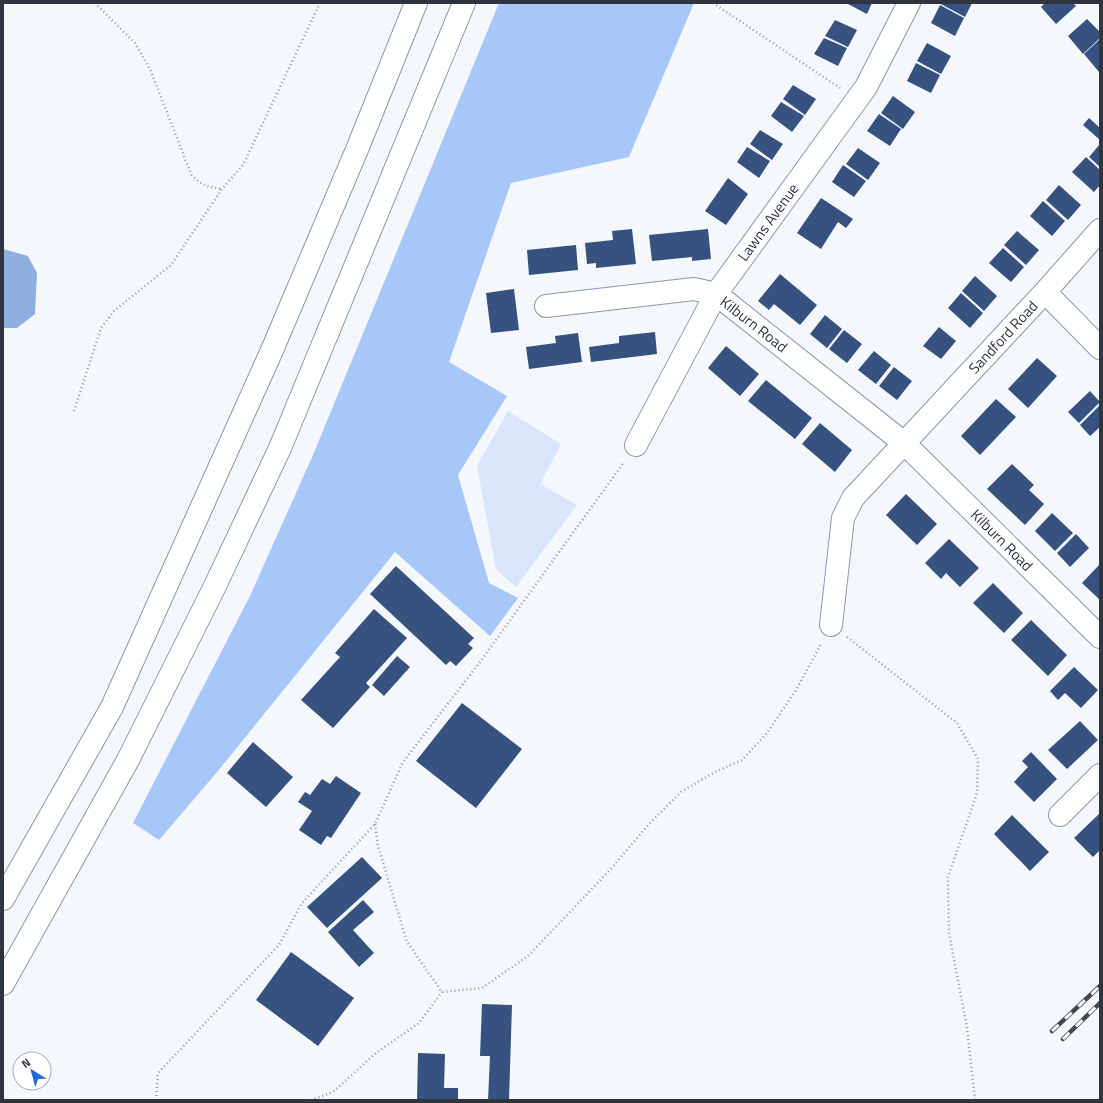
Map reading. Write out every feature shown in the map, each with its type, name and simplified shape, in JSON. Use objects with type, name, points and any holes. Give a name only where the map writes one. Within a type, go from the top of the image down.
[{"type":"main road","points":[[3,899],[112,707],[273,348],[358,147],[416,3]]},
{"type":"main road","points":[[3,984],[128,760],[216,586],[280,448],[464,3]]},
{"type":"main road","name":"Lawns Avenue","points":[[636,445],[716,294],[866,87],[909,3]]},
{"type":"main road","name":"Sandford Road","points":[[904,443],[1045,292],[1100,230]]},
{"type":"main road","points":[[546,306],[694,289],[716,294]]},
{"type":"main road","points":[[1045,292],[1100,348]]},
{"type":"main road","name":"Kilburn Road","points":[[716,294],[904,443],[1100,637]]},
{"type":"main road","points":[[831,625],[843,518],[853,498],[904,443]]},
{"type":"main road","points":[[1060,815],[1100,775]]},
{"type":"path","points":[[95,3],[135,43],[150,69],[191,174],[198,183],[206,187],[222,189]]},
{"type":"path","points":[[74,411],[101,328],[114,311],[171,264],[222,189],[243,165],[320,3]]},
{"type":"path","points":[[713,3],[857,99]]},
{"type":"path","points":[[156,1100],[158,1073],[279,945],[302,903],[375,824],[403,762],[480,662],[636,445]]},
{"type":"path","points":[[311,1100],[333,1092],[376,1053],[420,1023],[442,992],[482,988],[528,956],[609,871],[649,824],[681,792],[715,772],[742,760],[767,733],[796,690],[831,625],[957,723],[978,759],[977,793],[948,877],[949,933],[967,1028],[975,1100]]},
{"type":"path","points":[[375,824],[378,846],[407,942],[442,992]]},
{"type":"shaded area","points":[[499,3],[694,3],[629,157],[511,183],[449,362],[507,396],[458,475],[489,583],[518,598],[490,636],[395,552],[218,771],[159,840],[133,823],[250,596],[313,455]]},
{"type":"shaded area","points":[[3,249],[28,256],[37,273],[35,314],[17,328],[3,328]]},
{"type":"shaded area","points":[[508,411],[561,444],[540,484],[577,505],[516,587],[496,569],[477,466]]},
{"type":"building","points":[[846,3],[872,3],[867,14]]},
{"type":"building","points":[[939,3],[972,3],[965,17]]},
{"type":"building","points":[[1045,3],[1073,3],[1076,6],[1056,24],[1041,7]]},
{"type":"building","points":[[940,5],[964,18],[955,36],[931,23]]},
{"type":"building","points":[[1087,19],[1100,32],[1100,38],[1083,54],[1068,36]]},
{"type":"building","points":[[835,20],[857,30],[848,47],[825,36]]},
{"type":"building","points":[[824,38],[847,48],[838,66],[814,54]]},
{"type":"building","points":[[1100,39],[1100,71],[1099,72],[1084,54]]},
{"type":"building","points":[[927,43],[951,56],[941,74],[917,61]]},
{"type":"building","points":[[916,63],[940,75],[931,93],[907,81]]},
{"type":"building","points":[[793,85],[816,99],[805,115],[783,99]]},
{"type":"building","points":[[893,96],[915,112],[903,129],[881,113]]},
{"type":"building","points":[[781,102],[804,116],[792,132],[771,116]]},
{"type":"building","points":[[879,114],[901,129],[890,146],[867,131]]},
{"type":"building","points":[[1089,118],[1100,128],[1100,140],[1083,125]]},
{"type":"building","points":[[760,130],[783,144],[772,160],[750,144]]},
{"type":"building","points":[[1100,144],[1100,167],[1089,157]]},
{"type":"building","points":[[747,147],[770,161],[759,178],[737,162]]},
{"type":"building","points":[[858,148],[880,163],[868,180],[846,164]]},
{"type":"building","points":[[1086,157],[1100,170],[1100,185],[1094,192],[1072,172]]},
{"type":"building","points":[[843,165],[866,181],[854,197],[832,182]]},
{"type":"building","points":[[728,178],[748,194],[726,225],[705,211]]},
{"type":"building","points":[[1059,185],[1081,205],[1068,220],[1046,200]]},
{"type":"building","points":[[821,198],[853,219],[846,228],[838,222],[821,249],[797,233]]},
{"type":"building","points":[[1043,201],[1065,221],[1052,236],[1030,216]]},
{"type":"building","points":[[632,229],[636,264],[596,268],[596,263],[587,264],[585,243],[613,240],[612,231]]},
{"type":"building","points":[[708,229],[711,259],[692,261],[692,257],[652,261],[649,235]]},
{"type":"building","points":[[1017,231],[1039,250],[1026,265],[1004,245]]},
{"type":"building","points":[[576,245],[578,270],[529,275],[527,250]]},
{"type":"building","points":[[1003,248],[1024,267],[1011,282],[989,263]]},
{"type":"building","points":[[780,274],[817,305],[800,325],[774,304],[769,310],[758,301]]},
{"type":"building","points":[[975,276],[997,296],[984,311],[962,291]]},
{"type":"building","points":[[514,289],[519,330],[491,333],[486,293]]},
{"type":"building","points":[[961,293],[983,313],[970,328],[948,308]]},
{"type":"building","points":[[825,315],[842,329],[827,348],[810,334]]},
{"type":"building","points":[[939,327],[956,341],[941,359],[923,346]]},
{"type":"building","points":[[844,330],[862,344],[847,363],[829,349]]},
{"type":"building","points":[[655,332],[657,354],[591,362],[589,347],[619,343],[619,336]]},
{"type":"building","points":[[578,333],[582,362],[529,369],[526,347],[556,343],[555,336]]},
{"type":"building","points":[[726,346],[759,374],[740,396],[708,368]]},
{"type":"building","points":[[874,351],[891,365],[876,384],[858,370]]},
{"type":"building","points":[[1037,358],[1057,376],[1028,408],[1008,389]]},
{"type":"building","points":[[894,367],[912,381],[897,400],[879,386]]},
{"type":"building","points":[[766,380],[812,418],[795,439],[748,401]]},
{"type":"building","points":[[1090,391],[1100,402],[1079,423],[1068,412]]},
{"type":"building","points":[[996,399],[1016,417],[980,455],[961,436]]},
{"type":"building","points":[[1100,405],[1100,427],[1090,436],[1080,425]]},
{"type":"building","points":[[820,423],[852,450],[835,472],[802,444]]},
{"type":"building","points":[[1012,464],[1034,485],[1029,490],[1044,504],[1025,525],[987,489]]},
{"type":"building","points":[[906,494],[937,524],[917,545],[886,515]]},
{"type":"building","points":[[1052,513],[1073,533],[1055,551],[1035,531]]},
{"type":"building","points":[[1076,534],[1089,548],[1070,567],[1057,553]]},
{"type":"building","points":[[949,539],[979,568],[960,587],[946,573],[941,579],[925,563]]},
{"type":"building","points":[[1100,564],[1100,600],[1082,583]]},
{"type":"building","points":[[396,566],[474,638],[468,644],[473,648],[456,666],[450,661],[446,665],[370,594]]},
{"type":"building","points":[[993,583],[1023,613],[1004,633],[973,603]]},
{"type":"building","points":[[374,609],[407,638],[366,683],[370,687],[333,728],[301,700],[340,657],[335,653]]},
{"type":"building","points":[[1031,620],[1067,655],[1048,676],[1011,640]]},
{"type":"building","points":[[397,656],[410,667],[384,696],[372,685]]},
{"type":"building","points":[[1074,667],[1098,690],[1081,708],[1065,693],[1058,700],[1050,691]]},
{"type":"building","points":[[462,703],[522,749],[476,808],[416,761]]},
{"type":"building","points":[[1080,721],[1098,740],[1067,769],[1048,750]]},
{"type":"building","points":[[253,742],[293,777],[266,807],[227,773]]},
{"type":"building","points":[[1031,752],[1057,779],[1034,802],[1014,782],[1028,767],[1022,761]]},
{"type":"building","points":[[336,776],[361,793],[331,838],[327,836],[321,845],[299,830],[312,811],[298,802],[305,792],[310,795],[322,779],[330,784]]},
{"type":"building","points":[[1100,813],[1100,850],[1093,857],[1074,838]]},
{"type":"building","points":[[1012,815],[1049,852],[1030,871],[994,834]]},
{"type":"building","points":[[362,857],[382,878],[327,928],[307,907]]},
{"type":"building","points":[[363,900],[374,912],[353,930],[374,953],[359,967],[328,932]]},
{"type":"building","points":[[291,952],[354,998],[318,1046],[256,1000]]},
{"type":"building","points":[[482,1004],[512,1005],[509,1100],[488,1100],[490,1056],[480,1056]]},
{"type":"building","points":[[418,1053],[445,1054],[444,1088],[458,1088],[458,1100],[417,1100]]},
{"type":"railway","points":[[1052,1031],[1100,986]]},
{"type":"railway","points":[[1063,1039],[1100,1003]]}]
